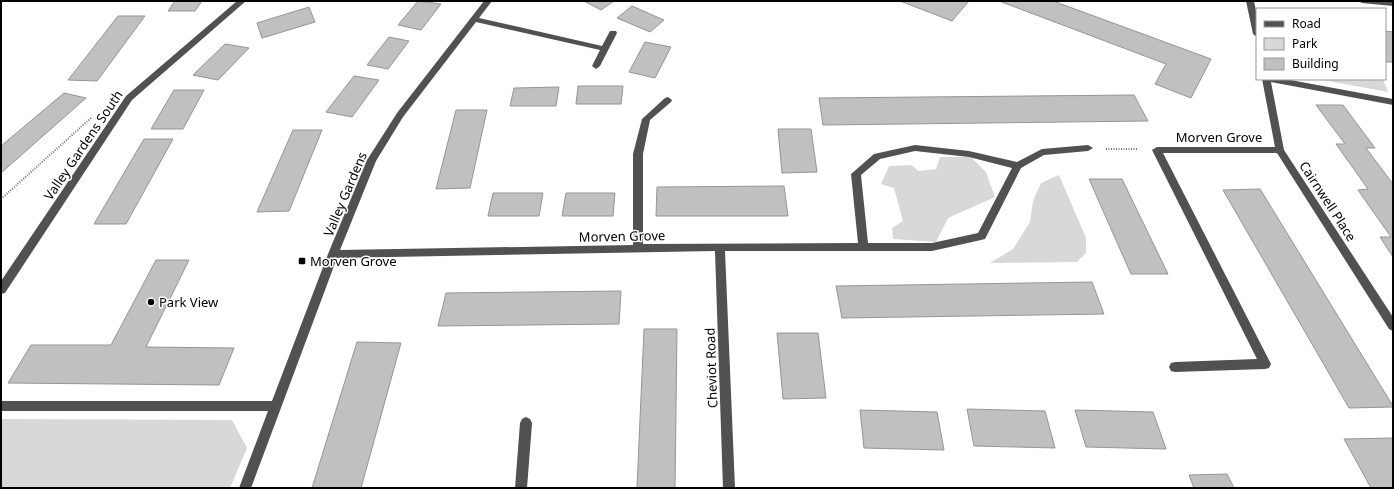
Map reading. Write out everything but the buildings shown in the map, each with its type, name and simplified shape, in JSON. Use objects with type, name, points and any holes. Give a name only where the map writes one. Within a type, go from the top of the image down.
[{"type":"street","name":"Valley Gardens South","points":[[1,290],[130,98],[242,1]]},
{"type":"street","name":"Valley Gardens","points":[[245,488],[333,254],[372,160],[400,116],[488,1]]},
{"type":"street","points":[[1250,1],[1256,29]]},
{"type":"street","points":[[1362,1],[1393,4]]},
{"type":"street","points":[[474,19],[605,49]]},
{"type":"street","points":[[596,66],[613,33]]},
{"type":"street","name":"Cairnwell Place","points":[[1266,80],[1280,150],[1393,326]]},
{"type":"street","points":[[1275,80],[1393,102]]},
{"type":"street","points":[[638,249],[638,154],[646,119],[668,100]]},
{"type":"street","points":[[863,247],[856,174],[877,156],[915,148],[969,154],[1018,166],[1042,152],[1088,148]]},
{"type":"street","points":[[1157,150],[1265,364],[1175,367]]},
{"type":"street","name":"Morven Grove","points":[[1157,150],[1280,150]]},
{"type":"street","name":"Morven Grove","points":[[333,254],[720,247],[932,247],[981,236],[1018,166]]},
{"type":"street","name":"Cheviot Road","points":[[720,247],[729,488]]},
{"type":"street","points":[[1,406],[276,406]]},
{"type":"street","points":[[521,488],[526,423]]},
{"type":"path","points":[[1,199],[96,114]]},
{"type":"path","points":[[1088,148],[1157,150]]},
{"type":"green space","points":[[1322,80],[1383,80],[1388,92]]},
{"type":"green space","points":[[940,157],[971,157],[986,172],[995,197],[948,218],[936,242],[893,239],[892,228],[903,221],[894,188],[881,184],[889,166],[912,165],[918,171],[936,169]]},
{"type":"green space","points":[[1059,175],[1086,238],[1086,253],[1077,262],[990,263],[1013,249],[1030,222],[1033,201],[1041,183]]},
{"type":"green space","points":[[1,419],[232,420],[247,448],[230,488],[1,488]]},
{"type":"place","name":"Morven Grove","points":[[302,261]]},
{"type":"place","name":"Park View","points":[[151,302]]}]
